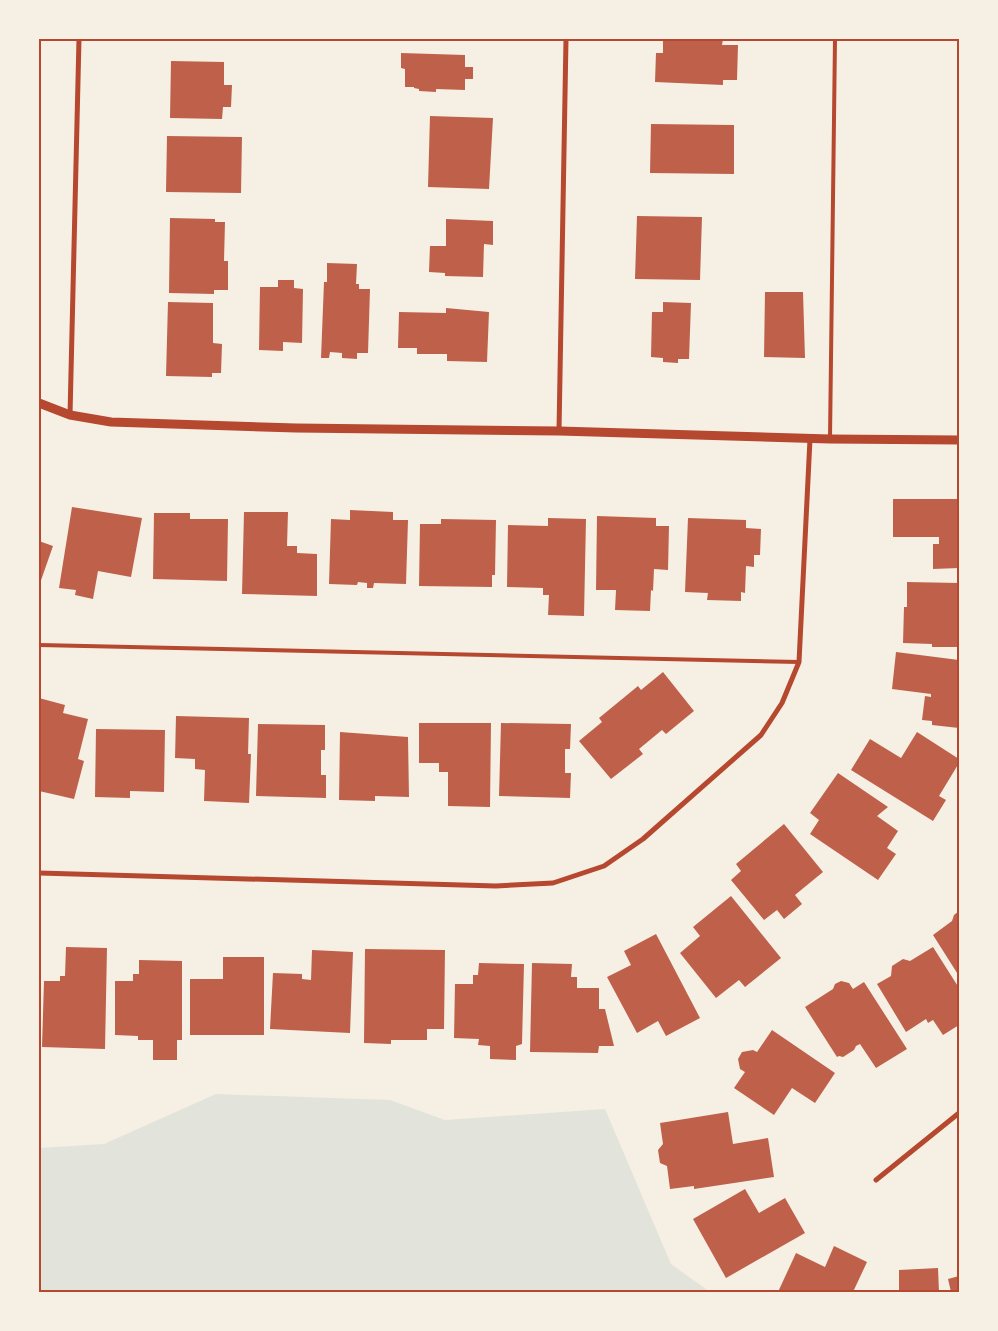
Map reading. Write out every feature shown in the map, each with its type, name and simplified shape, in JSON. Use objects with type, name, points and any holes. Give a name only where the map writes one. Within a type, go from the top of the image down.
[{"type":"street","points":[[70,414],[79,39]]},
{"type":"street","points":[[559,431],[566,39]]},
{"type":"street","points":[[39,403],[70,414],[111,422],[296,428],[559,431],[810,439],[959,440]]},
{"type":"street","points":[[39,874],[496,886],[553,882],[604,866],[643,839],[761,735],[782,703],[799,662],[810,439]]},
{"type":"street","points":[[876,1180],[959,1113]]},
{"type":"lane","points":[[830,439],[835,39]]},
{"type":"lane","points":[[39,645],[799,662]]},
{"type":"shaded area","points":[[216,1094],[390,1100],[445,1120],[605,1109],[671,1264],[710,1292],[39,1292],[39,1148],[104,1144]]},
{"type":"building","points":[[663,39],[723,39],[722,45],[738,45],[737,80],[723,80],[723,85],[655,82],[656,53],[663,53]]},
{"type":"building","points":[[401,53],[465,55],[465,67],[473,67],[473,79],[465,79],[465,90],[436,89],[436,92],[419,91],[419,89],[414,87],[405,87],[405,69],[401,68]]},
{"type":"building","points":[[171,61],[224,62],[224,85],[232,85],[231,107],[223,107],[222,119],[170,118]]},
{"type":"building","points":[[430,116],[493,118],[489,189],[428,187]]},
{"type":"building","points":[[651,124],[734,125],[734,174],[650,173]]},
{"type":"building","points":[[167,136],[242,137],[241,193],[166,192]]},
{"type":"building","points":[[637,216],[702,217],[700,280],[635,279]]},
{"type":"building","points":[[170,218],[215,219],[215,222],[225,222],[224,261],[228,261],[228,290],[214,290],[214,294],[169,293]]},
{"type":"building","points":[[446,219],[493,221],[493,245],[484,244],[483,277],[445,276],[445,273],[429,272],[430,246],[446,246]]},
{"type":"building","points":[[327,263],[357,264],[356,284],[359,284],[359,289],[370,289],[368,353],[357,353],[357,359],[342,358],[342,353],[330,352],[329,358],[321,358],[324,282],[327,282]]},
{"type":"building","points":[[278,280],[294,280],[294,288],[303,289],[302,343],[283,342],[283,351],[259,350],[260,287],[278,287]]},
{"type":"building","points":[[765,292],[803,292],[805,358],[764,357]]},
{"type":"building","points":[[168,302],[213,303],[213,343],[222,344],[221,373],[212,373],[212,377],[166,376]]},
{"type":"building","points":[[663,302],[691,303],[689,359],[678,359],[678,363],[663,362],[663,358],[651,357],[652,312],[663,312]]},
{"type":"building","points":[[446,308],[489,312],[487,362],[447,361],[447,354],[417,354],[417,348],[398,348],[399,312],[446,313]]},
{"type":"building","points":[[893,499],[959,499],[959,568],[933,569],[933,544],[939,544],[939,537],[893,537]]},
{"type":"building","points":[[72,507],[142,518],[131,577],[98,571],[93,599],[75,595],[76,590],[59,588]]},
{"type":"building","points":[[350,510],[393,512],[393,520],[408,520],[406,584],[374,583],[373,588],[367,588],[367,583],[358,582],[357,585],[329,584],[331,519],[350,520]]},
{"type":"building","points":[[244,512],[288,512],[287,546],[297,546],[297,553],[317,554],[317,596],[242,594]]},
{"type":"building","points":[[154,513],[190,513],[190,519],[228,519],[227,581],[153,579]]},
{"type":"building","points":[[597,516],[656,518],[656,526],[669,526],[668,570],[654,569],[650,611],[615,610],[616,590],[596,590]]},
{"type":"building","points":[[548,518],[586,519],[584,616],[548,615],[549,595],[543,595],[543,588],[507,587],[508,525],[548,526]]},
{"type":"building","points":[[688,518],[746,520],[746,528],[761,529],[760,555],[754,555],[754,567],[746,566],[745,593],[741,592],[741,601],[707,600],[708,593],[685,592]]},
{"type":"building","points":[[441,519],[496,520],[495,575],[492,575],[492,587],[419,586],[420,524],[441,524]]},
{"type":"building","points":[[39,541],[53,546],[39,586]]},
{"type":"building","points":[[907,582],[959,583],[959,647],[932,647],[932,644],[903,643],[904,607],[907,607]]},
{"type":"building","points":[[896,652],[959,660],[959,728],[932,725],[932,721],[922,720],[925,696],[931,697],[931,694],[892,689]]},
{"type":"building","points":[[663,672],[694,711],[666,734],[662,730],[639,749],[643,754],[611,779],[579,741],[602,722],[599,718],[638,686],[641,690]]},
{"type":"building","points":[[39,698],[65,705],[63,713],[88,719],[78,759],[84,761],[74,799],[39,791]]},
{"type":"building","points":[[176,716],[249,718],[248,754],[251,754],[249,803],[204,801],[205,770],[195,769],[195,759],[175,758]]},
{"type":"building","points":[[419,723],[491,723],[490,807],[448,806],[448,772],[439,772],[439,763],[419,763]]},
{"type":"building","points":[[501,723],[571,724],[570,749],[565,749],[565,773],[571,773],[570,798],[499,796]]},
{"type":"building","points":[[258,724],[325,725],[325,750],[321,750],[321,775],[326,775],[326,798],[256,796]]},
{"type":"building","points":[[96,729],[165,730],[164,792],[130,791],[130,798],[95,797]]},
{"type":"building","points":[[340,732],[408,737],[409,797],[375,796],[375,801],[339,800]]},
{"type":"building","points":[[917,732],[959,759],[959,763],[939,796],[946,800],[933,821],[851,770],[870,739],[901,758]]},
{"type":"building","points":[[838,773],[888,807],[877,816],[898,831],[887,848],[896,854],[878,880],[810,834],[819,820],[810,813]]},
{"type":"building","points":[[784,824],[823,872],[795,895],[802,904],[784,919],[777,910],[764,920],[731,880],[741,871],[736,864]]},
{"type":"building","points":[[731,896],[781,958],[745,987],[739,980],[716,998],[680,953],[700,936],[693,927]]},
{"type":"building","points":[[959,911],[959,976],[933,935],[952,921],[954,915]]},
{"type":"building","points":[[656,934],[700,1018],[666,1036],[658,1021],[637,1033],[607,977],[631,965],[624,951]]},
{"type":"building","points":[[66,947],[107,948],[105,1049],[42,1047],[44,981],[60,981],[60,976],[65,976]]},
{"type":"building","points":[[933,947],[959,988],[959,1025],[943,1035],[933,1020],[928,1023],[926,1019],[906,1032],[877,984],[891,976],[892,966],[903,959],[910,961]]},
{"type":"building","points":[[365,949],[445,950],[444,1029],[427,1029],[427,1040],[391,1040],[391,1044],[364,1043]]},
{"type":"building","points":[[312,950],[353,952],[350,1033],[270,1029],[273,973],[302,974],[302,979],[311,980]]},
{"type":"building","points":[[223,957],[264,957],[264,1035],[190,1035],[190,979],[223,979]]},
{"type":"building","points":[[139,960],[182,961],[182,1040],[177,1040],[177,1060],[153,1060],[153,1040],[138,1040],[138,1036],[115,1035],[115,981],[133,981],[133,974],[139,974]]},
{"type":"building","points":[[479,963],[524,964],[522,1044],[516,1046],[516,1060],[490,1059],[490,1046],[478,1045],[479,1039],[454,1038],[455,984],[473,984],[473,975],[478,975]]},
{"type":"building","points":[[532,963],[572,964],[571,977],[577,977],[577,988],[599,988],[599,1009],[605,1009],[614,1046],[599,1046],[598,1053],[530,1052]]},
{"type":"building","points":[[841,981],[849,983],[853,989],[864,982],[907,1049],[876,1068],[860,1044],[843,1057],[837,1057],[805,1007],[833,989],[835,984]]},
{"type":"building","points":[[772,1030],[835,1073],[815,1103],[792,1088],[774,1115],[734,1088],[745,1072],[740,1069],[738,1059],[742,1052],[753,1050],[757,1052]]},
{"type":"building","points":[[728,1112],[733,1144],[768,1138],[774,1177],[694,1189],[694,1186],[670,1189],[667,1166],[660,1163],[658,1150],[663,1144],[660,1123]]},
{"type":"building","points":[[745,1189],[759,1213],[785,1198],[805,1233],[726,1278],[693,1219]]},
{"type":"building","points":[[834,1246],[867,1262],[853,1292],[778,1292],[796,1253],[825,1267]]},
{"type":"building","points":[[938,1268],[939,1292],[887,1292],[899,1290],[899,1270]]},
{"type":"building","points":[[959,1276],[959,1292],[951,1292],[948,1279]]}]
